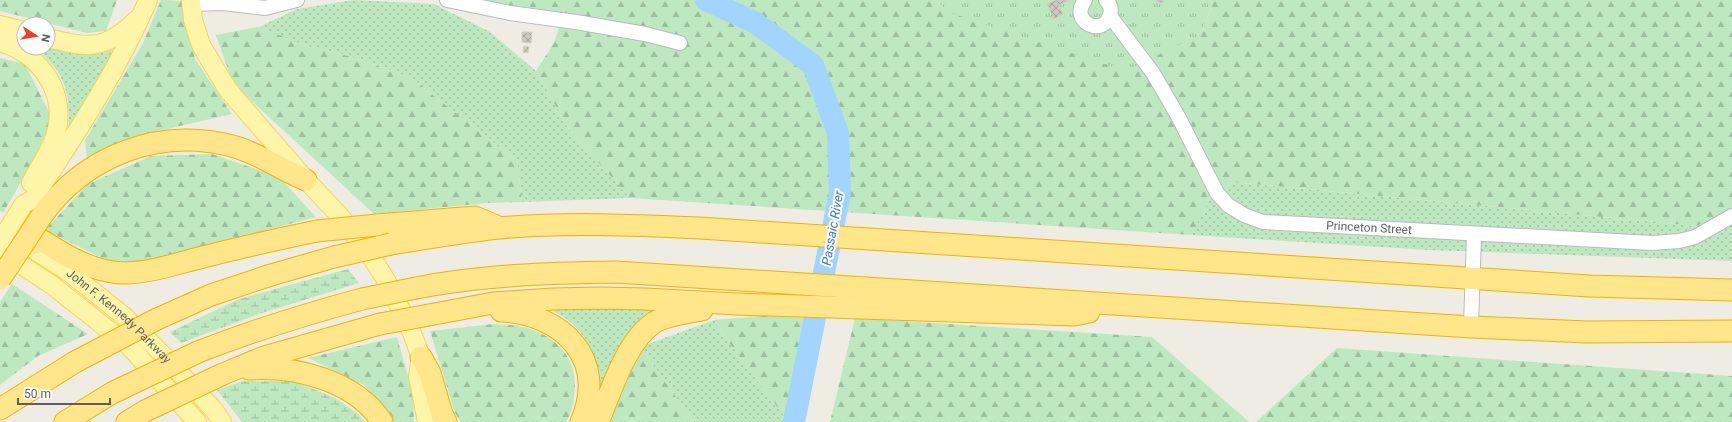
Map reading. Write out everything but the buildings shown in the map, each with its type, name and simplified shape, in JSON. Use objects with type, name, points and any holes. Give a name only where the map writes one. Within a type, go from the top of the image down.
[{"type":"highway","points":[[0,280],[41,217],[61,191],[89,169],[104,160],[134,148],[168,141],[202,141],[232,146],[256,154],[286,172],[306,180]]},
{"type":"highway","points":[[27,245],[43,241],[83,264],[124,273],[152,269],[267,241],[318,231],[475,217],[500,228]]},
{"type":"highway","points":[[0,409],[75,362],[157,319],[211,295],[271,275],[334,257],[391,244],[500,228],[566,225],[633,225],[1589,286],[1732,290]]},
{"type":"highway","points":[[65,422],[112,393],[198,352],[249,332],[299,316],[362,299],[450,282],[513,275],[616,272],[853,286],[1471,327],[1587,332],[1732,331]]},
{"type":"highway","points":[[127,422],[146,411],[230,371],[264,357],[380,324],[493,303],[553,299],[645,298],[737,304],[851,306],[1074,315],[1124,304]]},
{"type":"highway","points":[[598,422],[625,359],[638,337],[645,329],[656,322],[675,315],[737,304]]},
{"type":"highway","points":[[460,310],[522,313],[539,318],[566,335],[583,357],[589,378],[588,400],[581,422]]},
{"type":"highway","points":[[420,357],[430,373],[442,414],[446,422]]},
{"type":"highway","points":[[230,371],[274,369],[333,382],[361,399],[373,410],[382,422]]},
{"type":"main road","points":[[192,2],[194,20],[201,45],[228,90],[306,180],[340,216],[374,261],[398,303],[420,357],[418,376],[427,422]]},
{"type":"main road","points":[[56,40],[77,45],[90,46],[101,44],[127,29],[144,8]]},
{"type":"main road","points":[[23,205],[33,199],[93,106],[125,49],[144,8]]},
{"type":"main road","points":[[0,25],[16,29]]},
{"type":"main road","points":[[0,42],[19,49],[36,62],[51,82],[58,103],[58,123],[53,142],[24,196],[23,205],[0,242]]},
{"type":"main road","name":"John F. Kennedy Parkway","points":[[0,228],[70,273],[124,316],[214,410],[222,422]]},
{"type":"main road","name":"John F. Kennedy Parkway","points":[[0,251],[52,285],[130,347],[197,422]]},
{"type":"street","points":[[192,2],[223,3],[265,8],[297,0]]},
{"type":"street","points":[[447,0],[510,13],[576,22],[645,34],[680,43]]},
{"type":"street","points":[[1085,0],[1082,4],[1080,14],[1082,19],[1090,26],[1100,26],[1108,20],[1110,16]]},
{"type":"street","name":"Princeton Street","points":[[1106,0],[1110,6],[1110,16],[1153,73],[1179,118],[1217,193],[1228,206],[1264,222],[1611,242],[1652,243],[1679,242],[1695,237],[1732,216]]},
{"type":"street","points":[[1471,327],[1474,234]]},
{"type":"green space","points":[[0,0],[117,0],[106,31],[87,33],[56,25],[56,16],[20,16],[0,11]]},
{"type":"green space","points":[[161,0],[182,1],[195,59],[232,114],[145,134],[87,159],[85,140],[142,45]]},
{"type":"green space","points":[[354,0],[434,4],[490,32],[536,71],[568,128],[630,198],[522,202],[517,161],[410,77],[352,57],[312,47],[257,28],[297,9]]},
{"type":"green space","points":[[478,0],[935,0],[948,12],[1201,34],[1214,0],[1732,0],[1732,208],[1697,226],[1233,182],[1211,197],[1191,235],[630,198],[568,128],[536,71],[554,43],[563,15]]},
{"type":"green space","points":[[935,0],[1214,0],[1201,34],[1125,71],[948,12]]},
{"type":"green space","points":[[257,27],[312,47],[352,57],[410,77],[517,161],[522,202],[487,203],[374,214],[233,84],[216,35]]},
{"type":"green space","points":[[56,47],[79,54],[113,50],[114,53],[68,135],[69,108],[65,87],[61,77],[44,56],[56,56]]},
{"type":"green space","points":[[0,58],[25,64],[52,118],[36,155],[3,213],[0,211]]},
{"type":"green space","points":[[212,154],[279,177],[316,217],[151,261],[116,265],[45,230],[88,184],[151,156]]},
{"type":"green space","points":[[1233,182],[1697,226],[1732,208],[1732,261],[1428,250],[1191,235],[1211,197]]},
{"type":"green space","points":[[348,269],[359,283],[262,313],[181,343],[170,332],[239,299]]},
{"type":"green space","points":[[12,284],[88,334],[38,356],[0,385],[0,302]]},
{"type":"green space","points":[[554,309],[662,309],[598,398],[599,376],[590,347],[585,338],[571,323],[554,312]]},
{"type":"green space","points":[[774,315],[805,318],[788,421],[730,344],[714,320]]},
{"type":"green space","points":[[855,318],[1152,337],[1249,422],[830,422]]},
{"type":"green space","points":[[714,320],[730,344],[789,422],[694,422],[640,347]]},
{"type":"green space","points":[[494,324],[515,325],[540,333],[550,338],[565,353],[574,372],[575,384],[573,403],[566,422],[461,422],[455,413],[430,331]]},
{"type":"green space","points":[[397,337],[413,394],[414,422],[394,422],[364,385],[308,358]]},
{"type":"green space","points":[[640,347],[694,422],[608,422]]},
{"type":"green space","points":[[1337,348],[1732,376],[1732,422],[1256,422]]},
{"type":"green space","points":[[243,381],[294,381],[335,398],[357,413],[365,422],[242,422],[217,390]]},
{"type":"waterway","name":"Passaic River","points":[[706,0],[756,23],[813,65],[838,133],[840,193],[794,422]]}]
